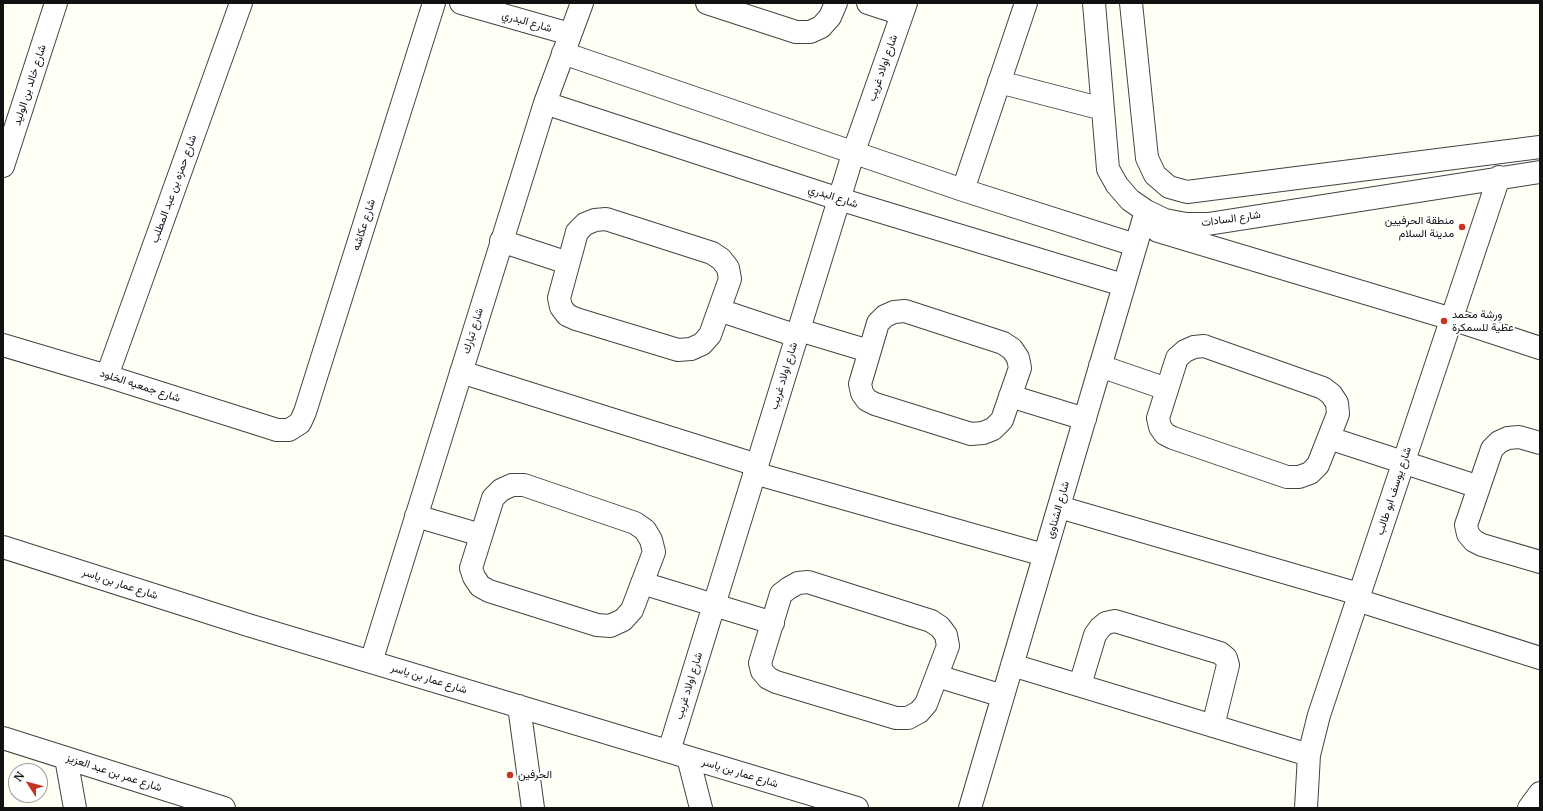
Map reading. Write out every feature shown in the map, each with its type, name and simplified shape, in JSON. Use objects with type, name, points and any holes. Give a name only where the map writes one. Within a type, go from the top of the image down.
[{"type":"street","name":"شارع خالد بن الوليد","points":[[3,166],[56,3]]},
{"type":"street","name":"شارع حمزه بن عبد المطلب","points":[[108,376],[240,3]]},
{"type":"street","name":"شارع عكاشه","points":[[276,430],[289,430],[300,423],[305,412],[434,3]]},
{"type":"street","name":"شارع البدري","points":[[461,3],[854,151],[963,190],[1141,227]]},
{"type":"street","name":"شارع تبارك","points":[[371,662],[545,103],[582,3]]},
{"type":"street","points":[[707,3],[796,32],[810,32],[821,27],[830,18],[836,3]]},
{"type":"street","points":[[868,3],[904,8]]},
{"type":"street","points":[[963,190],[1026,3]]},
{"type":"street","name":"شارع السادات","points":[[1094,3],[1108,169],[1117,185],[1130,200],[1141,227],[1165,220],[1186,224],[1208,224],[1499,177],[1540,172]]},
{"type":"street","points":[[1131,3],[1147,158],[1155,175],[1169,187],[1187,192],[1540,147]]},
{"type":"street","name":"شارع اولاد غريب","points":[[678,754],[714,605],[854,151],[904,8]]},
{"type":"street","points":[[999,82],[1103,109]]},
{"type":"street","name":"شارع البدري","points":[[545,103],[839,199],[1123,285]]},
{"type":"street","name":"شارع يوسف ابو طالب","points":[[1306,808],[1309,755],[1319,715],[1499,177]]},
{"type":"street","points":[[606,219],[712,253],[721,259],[728,268],[730,279],[710,335],[702,344],[691,349],[678,350],[567,315],[561,307],[559,298],[568,263],[577,232],[585,224],[595,220],[606,219]]},
{"type":"street","points":[[1141,227],[1452,319],[1540,348]]},
{"type":"street","name":"شارع الشناوى","points":[[970,808],[1141,227]]},
{"type":"street","points":[[501,241],[568,263]]},
{"type":"street","points":[[719,310],[798,333],[869,351]]},
{"type":"street","points":[[905,311],[1003,343],[1012,349],[1018,358],[1020,368],[1002,420],[993,429],[983,433],[971,434],[875,404],[867,400],[862,393],[860,384],[869,351],[878,322],[885,316],[894,312],[905,311]]},
{"type":"street","name":"شارع جمعيه الخلود","points":[[3,345],[108,376],[276,430]]},
{"type":"street","points":[[1204,346],[1322,388],[1331,394],[1337,403],[1338,414],[1329,438],[1318,465],[1310,473],[1299,478],[1287,477],[1173,438],[1165,434],[1160,427],[1158,418],[1177,358],[1184,351],[1194,347],[1204,346]]},
{"type":"street","points":[[1100,366],[1167,389]]},
{"type":"street","points":[[461,372],[756,469],[1044,555]]},
{"type":"street","points":[[1010,396],[1084,419]]},
{"type":"street","points":[[1540,443],[1519,437],[1508,438],[1499,442],[1492,449],[1466,525],[1468,534],[1474,541],[1482,545],[1540,562]]},
{"type":"street","points":[[1329,438],[1479,487]]},
{"type":"street","points":[[512,485],[524,485],[635,524],[645,530],[652,540],[654,552],[632,610],[622,620],[610,626],[597,625],[480,586],[474,577],[471,568],[481,535],[493,498],[501,490],[512,485]]},
{"type":"street","points":[[1059,507],[1358,597],[1540,658]]},
{"type":"street","points":[[416,516],[481,535]]},
{"type":"street","name":"شارع عمار بن ياسر","points":[[3,547],[371,662],[857,808]]},
{"type":"street","points":[[808,582],[931,621],[940,627],[946,635],[948,646],[926,704],[918,712],[908,718],[896,718],[776,682],[768,678],[762,671],[760,663],[773,623],[781,594],[798,583],[808,582]]},
{"type":"street","points":[[642,583],[773,623]]},
{"type":"street","points":[[1080,685],[1095,635],[1106,623],[1115,621],[1220,653],[1226,658],[1228,665],[1213,726]]},
{"type":"street","points":[[1012,665],[1309,755]]},
{"type":"street","points":[[937,676],[1003,696]]},
{"type":"street","points":[[519,706],[533,808]]},
{"type":"street","name":"شارع عمر بن عبد العزيز","points":[[3,738],[224,808]]},
{"type":"street","points":[[678,754],[701,808]]},
{"type":"street","points":[[66,758],[75,808]]},
{"type":"street","points":[[1529,808],[1540,793]]},
{"type":"place","name":"منطقة الحرفيين مدينة السلام","points":[[1462,227]]},
{"type":"place","name":"ورشة محمد عطية للسمكرة","points":[[1444,321]]},
{"type":"place","name":"الحرفين","points":[[510,775]]}]
